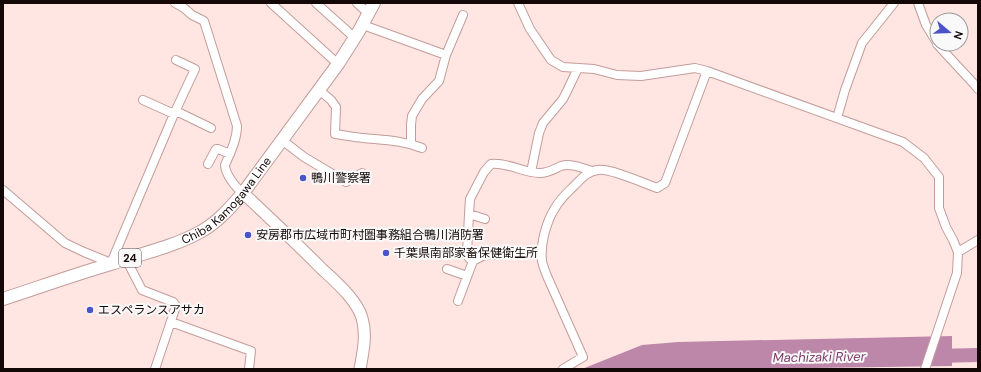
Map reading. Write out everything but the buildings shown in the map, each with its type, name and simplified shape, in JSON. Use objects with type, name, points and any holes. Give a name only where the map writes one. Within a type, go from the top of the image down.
[{"type":"main road","name":"Chiba Kamogawa Line","points":[[3,299],[111,263],[169,246],[200,232],[216,221],[243,194],[338,64],[372,8]]},
{"type":"street","points":[[175,3],[192,15],[204,21],[237,126],[237,133],[225,169],[239,190],[294,241],[354,301],[362,317],[365,331],[365,342],[360,369]]},
{"type":"street","points":[[271,3],[338,64]]},
{"type":"street","points":[[316,3],[355,38]]},
{"type":"street","points":[[357,3],[372,8]]},
{"type":"street","points":[[518,3],[530,29],[551,60],[563,67],[594,69],[617,75],[641,76],[694,68],[707,71],[903,142],[924,158],[939,177],[939,208],[958,252],[957,273],[925,369]]},
{"type":"street","points":[[837,118],[847,84],[862,43],[894,3]]},
{"type":"street","points":[[918,3],[929,30]]},
{"type":"street","points":[[411,144],[410,126],[412,116],[422,100],[439,80],[446,55],[463,15]]},
{"type":"street","points":[[363,25],[446,55]]},
{"type":"street","points":[[944,52],[978,89]]},
{"type":"street","points":[[3,190],[65,243],[111,263],[195,68],[176,60]]},
{"type":"street","points":[[531,172],[539,133],[543,123],[563,99],[578,68]]},
{"type":"street","points":[[473,262],[467,254],[470,199],[484,172],[491,164],[497,163],[531,172],[544,173],[568,165],[592,171],[605,170],[656,188],[665,184],[707,71]]},
{"type":"street","points":[[319,90],[331,100],[336,107],[335,134],[362,138],[393,140],[422,148]]},
{"type":"street","points":[[143,100],[211,128]]},
{"type":"street","points":[[282,140],[304,157],[346,182],[362,173]]},
{"type":"street","points":[[208,164],[216,149],[230,154]]},
{"type":"street","points":[[563,369],[583,358],[545,269],[543,263],[542,242],[554,208],[563,197],[592,171]]},
{"type":"street","points":[[469,214],[485,219]]},
{"type":"street","points":[[958,252],[978,240]]},
{"type":"street","points":[[458,301],[473,262],[486,254],[494,255]]},
{"type":"street","points":[[126,259],[142,290],[173,302],[176,306],[155,369]]},
{"type":"street","points":[[447,270],[467,276]]},
{"type":"street","points":[[171,322],[251,351],[249,369]]},
{"type":"water","points":[[952,336],[952,366],[742,369],[582,369],[642,345],[678,342]]},
{"type":"waterway","name":"Machizaki River","points":[[934,356],[978,355]]},
{"type":"place","name":"鴨川警察署","points":[[303,178]]},
{"type":"place","name":"安房郡市広域市町村圏事務組合鴨川消防署","points":[[248,235]]},
{"type":"place","name":"千葉県南部家畜保健衛生所","points":[[386,253]]},
{"type":"place","name":"エスペランスアサカ","points":[[90,310]]}]
